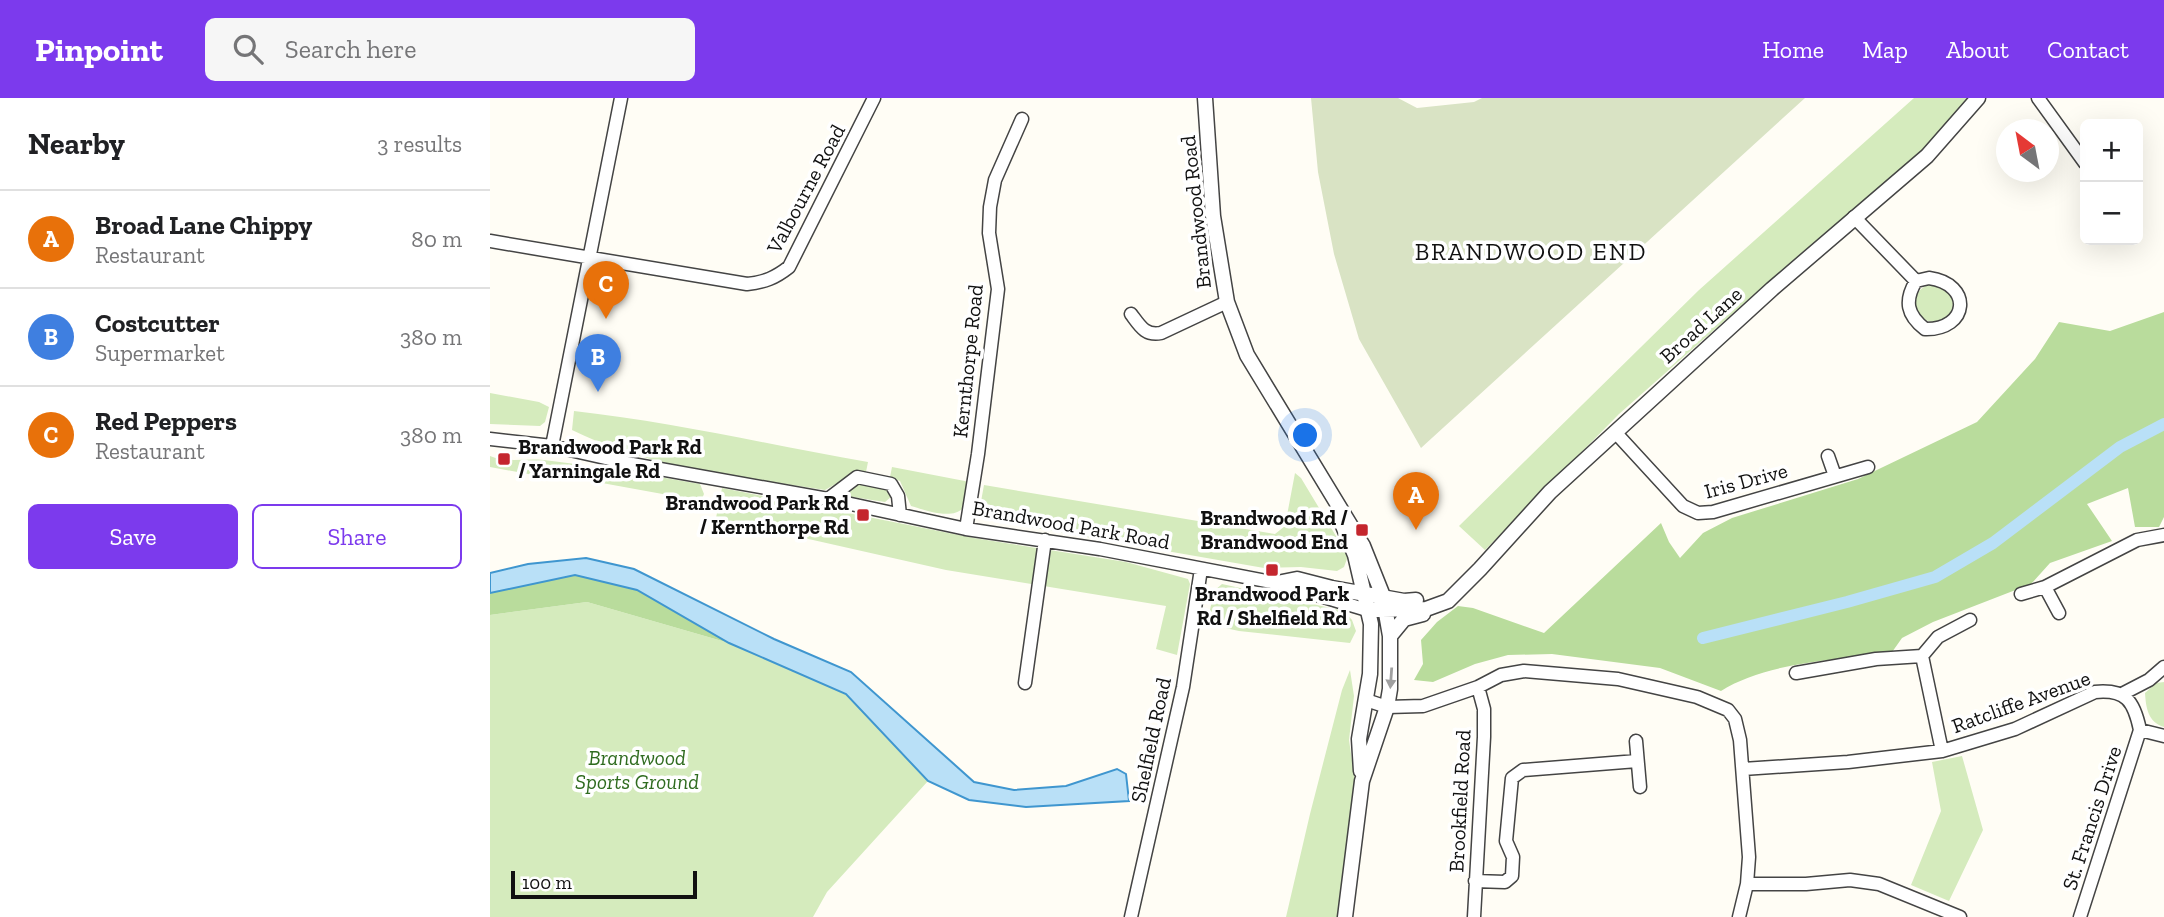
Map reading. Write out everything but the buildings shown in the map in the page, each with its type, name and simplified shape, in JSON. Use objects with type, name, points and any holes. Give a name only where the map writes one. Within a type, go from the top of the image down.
[{"type":"street","points":[[552,446],[621,98]]},
{"type":"street","name":"Valbourne Road","points":[[490,240],[747,284],[775,278],[789,267],[803,243],[874,98]]},
{"type":"street","name":"Brandwood Road","points":[[1205,98],[1213,216],[1227,302],[1247,355],[1335,503],[1343,529],[1376,598],[1367,610],[1372,646],[1359,739],[1362,781]]},
{"type":"street","name":"Broad Lane","points":[[1390,636],[1404,619],[1430,613],[1459,591],[1550,492],[1854,218],[1927,156],[1978,98]]},
{"type":"street","points":[[2038,98],[2080,156]]},
{"type":"street","name":"Kernthorpe Road","points":[[966,529],[998,289],[989,233],[990,207],[995,180],[1022,119]]},
{"type":"street","points":[[1854,218],[1916,282]]},
{"type":"street","points":[[1928,278],[1950,284],[1960,303],[1958,314],[1952,323],[1942,328],[1924,329],[1911,316],[1907,305],[1910,291],[1916,282],[1928,278]]},
{"type":"street","points":[[1131,314],[1151,335],[1161,333],[1227,302]]},
{"type":"street","name":"Iris Drive","points":[[1615,432],[1683,506],[1698,513],[1713,512],[1868,467]]},
{"type":"street","name":"Brandwood Park Road","points":[[490,439],[552,446],[632,464],[828,499],[966,529],[1045,540],[1277,583],[1367,610]]},
{"type":"street","points":[[1828,456],[1835,476]]},
{"type":"street","points":[[828,499],[857,477],[891,484],[898,496],[900,515]]},
{"type":"street","points":[[2021,594],[2045,587],[2137,540],[2164,535]]},
{"type":"street","points":[[1025,683],[1045,540]]},
{"type":"street","name":"Shelfield Road","points":[[1131,917],[1183,687],[1201,569]]},
{"type":"street","name":"Brandwood Park Road","points":[[1277,583],[1297,579],[1376,598]]},
{"type":"street","points":[[2045,587],[2059,612]]},
{"type":"street","points":[[1376,598],[1404,601],[1438,598],[1459,591]]},
{"type":"street","points":[[1376,598],[1439,606]]},
{"type":"street","points":[[1346,917],[1362,781],[1387,707],[1392,671],[1390,636],[1376,598]]},
{"type":"street","points":[[1796,673],[1876,659],[1922,656],[1938,637],[1970,620]]},
{"type":"street","points":[[1922,656],[1942,751]]},
{"type":"street","points":[[2122,694],[2149,680],[2164,667]]},
{"type":"street","points":[[1366,700],[1387,707],[1423,706],[1478,687],[1501,675],[1524,671],[1618,679],[1697,697],[1728,710],[1735,719],[1743,769],[1749,856],[1747,884],[1740,917]]},
{"type":"street","name":"Brookfield Road","points":[[1474,917],[1484,737],[1484,709],[1478,687]]},
{"type":"street","name":"Ratcliffe Avenue","points":[[1743,769],[1848,762],[1942,751],[2015,729],[2095,692],[2122,694],[2133,705],[2140,730]]},
{"type":"street","points":[[2140,730],[2164,736]]},
{"type":"street","name":"St. Francis Drive","points":[[2080,917],[2140,730]]},
{"type":"street","points":[[1636,741],[1640,787]]},
{"type":"street","points":[[1475,881],[1504,882],[1512,876],[1513,858],[1506,841],[1512,778],[1516,773],[1522,769],[1637,761]]},
{"type":"street","points":[[1747,884],[1806,884],[1850,880],[1880,884],[1960,917]]},
{"type":"green space","points":[[1311,98],[1398,98],[1417,108],[1474,102],[1482,98],[1805,98],[1421,448],[1359,339],[1334,254],[1318,172]]},
{"type":"green space","points":[[1914,98],[1968,98],[1917,158],[1799,255],[1619,414],[1485,550],[1459,526],[1699,290]]},
{"type":"green space","points":[[1934,284],[1947,290],[1953,303],[1947,316],[1934,322],[1921,316],[1915,303],[1921,290]]},
{"type":"green space","points":[[2164,312],[2164,517],[2159,527],[2135,527],[2128,488],[2087,504],[2112,541],[2050,563],[2031,584],[1933,622],[1902,638],[1890,655],[1826,660],[1780,668],[1721,691],[1660,668],[1552,654],[1508,655],[1475,664],[1433,682],[1414,680],[1423,664],[1421,640],[1437,622],[1458,606],[1473,608],[1544,633],[1661,523],[1680,558],[1703,533],[1732,518],[1858,479],[1977,422],[2035,359],[2059,322],[2110,331]]},
{"type":"green space","points":[[490,393],[539,402],[549,407],[545,422],[540,426],[490,424]]},
{"type":"green space","points":[[574,411],[685,427],[868,462],[866,472],[855,473],[825,490],[728,475],[632,454],[602,443],[572,430]]},
{"type":"green space","points":[[490,456],[564,462],[700,484],[704,494],[701,501],[580,479],[539,476],[490,467]]},
{"type":"green space","points":[[892,467],[970,482],[966,503],[961,510],[948,514],[911,506],[900,481],[890,477]]},
{"type":"green space","points":[[1295,473],[1301,478],[1348,556],[1344,567],[1337,571],[1301,567],[1264,568],[978,518],[984,485],[1275,534],[1285,526]]},
{"type":"green space","points":[[859,482],[889,488],[891,497],[885,502],[846,496],[844,492]]},
{"type":"green space","points":[[722,488],[974,538],[1126,562],[1188,579],[1190,584],[1177,655],[1156,649],[1166,606],[946,570],[716,518]]},
{"type":"green space","points":[[575,575],[637,590],[729,643],[587,602],[490,615],[490,593]]},
{"type":"green space","points":[[1222,584],[1344,611],[1352,620],[1356,631],[1350,643],[1239,631],[1207,624],[1214,591]]},
{"type":"green space","name":"Brandwood Sports Ground","points":[[587,602],[729,643],[846,694],[928,781],[827,892],[813,917],[490,917],[490,615]]},
{"type":"green space","points":[[1350,670],[1354,696],[1349,740],[1356,788],[1338,917],[1286,917],[1342,690]]},
{"type":"green space","points":[[2164,682],[2164,727],[2151,718],[2145,693],[2156,683]]},
{"type":"green space","points":[[1962,756],[1983,830],[1949,901],[1911,885],[1941,811],[1932,762]]},
{"type":"water","points":[[586,558],[634,569],[774,639],[851,672],[974,782],[1014,790],[1066,786],[1117,769],[1126,774],[1129,801],[1026,807],[969,800],[928,781],[846,694],[729,643],[637,590],[575,575],[490,593],[490,573],[528,564]]},
{"type":"waterway","points":[[1703,638],[1935,577],[1993,543],[2120,447],[2164,424]]},
{"type":"place","name":"Red Peppers","points":[[606,319]]},
{"type":"place","name":"Costcutter","points":[[598,392]]},
{"type":"place","name":"Brandwood Park Rd / Yarningale Rd","points":[[504,459]]},
{"type":"place","name":"Brandwood Park Rd / Kernthorpe Rd","points":[[863,515]]},
{"type":"place","name":"Brandwood Rd / Brandwood End","points":[[1362,530]]},
{"type":"place","name":"Broad Lane Chippy","points":[[1416,530]]},
{"type":"place","name":"Brandwood Park Rd / Shelfield Rd","points":[[1272,570]]},
{"type":"district","name":"BRANDWOOD END","points":[[1531,252]]}]
